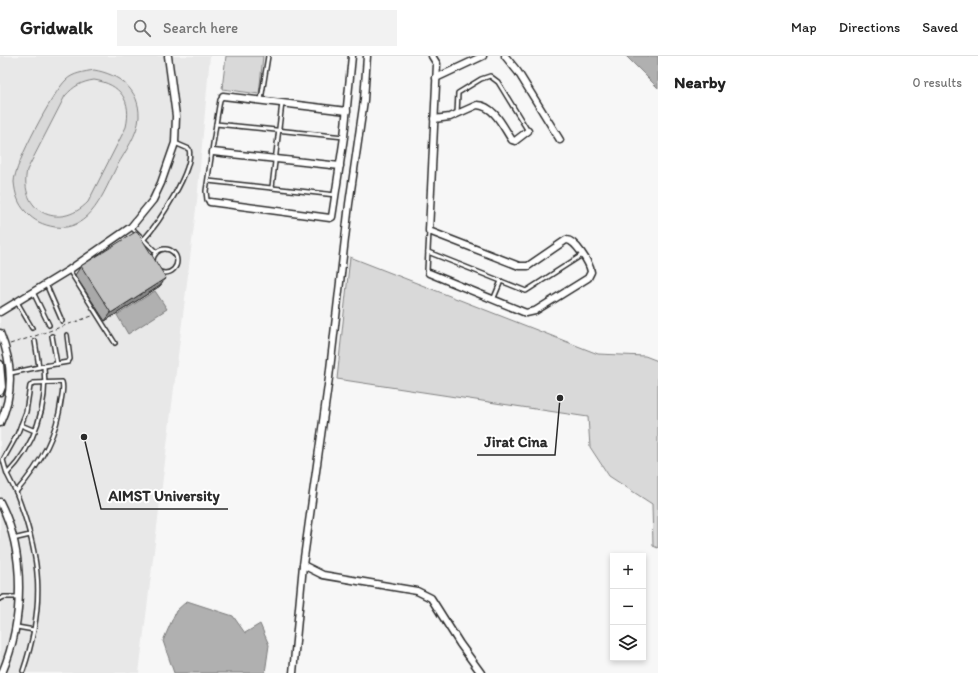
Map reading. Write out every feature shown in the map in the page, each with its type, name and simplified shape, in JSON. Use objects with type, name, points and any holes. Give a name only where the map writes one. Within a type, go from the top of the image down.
[{"type":"street","points":[[0,312],[69,270],[131,226],[156,194],[175,143],[176,116],[168,56]]},
{"type":"street","points":[[210,202],[330,218],[334,214],[347,111],[352,56]]},
{"type":"street","points":[[293,673],[303,565],[329,378],[349,204],[364,100],[367,56]]},
{"type":"street","points":[[429,273],[526,313],[536,310],[588,278],[591,269],[575,243],[570,240],[566,240],[528,266],[519,266],[429,231],[437,64],[432,56]]},
{"type":"street","points":[[436,78],[483,56]]},
{"type":"street","points":[[505,56],[518,72],[560,140]]},
{"type":"street","points":[[223,96],[347,111]]},
{"type":"street","points":[[434,119],[458,114],[477,105],[482,105],[486,106],[494,113],[512,140],[515,140],[528,131]]},
{"type":"street","points":[[213,152],[340,166]]},
{"type":"street","points":[[0,333],[6,346],[11,373],[10,396],[0,423]]},
{"type":"street","points":[[0,364],[2,387],[0,392]]},
{"type":"street","points":[[0,502],[14,539],[18,567],[19,597],[16,627],[2,672]]},
{"type":"street","points":[[303,565],[323,575],[427,594],[437,605],[460,644],[481,673]]},
{"type":"lane","points":[[261,100],[268,56]]},
{"type":"lane","points":[[458,114],[458,93],[481,79],[490,76],[498,82],[528,131]]},
{"type":"lane","points":[[210,202],[206,197],[220,100],[223,96]]},
{"type":"lane","points":[[272,187],[280,130],[282,103]]},
{"type":"lane","points":[[216,124],[344,137]]},
{"type":"lane","points":[[144,239],[160,220],[174,197],[189,159],[189,149],[175,143]]},
{"type":"lane","points":[[208,181],[336,195]]},
{"type":"lane","points":[[131,226],[156,252]]},
{"type":"lane","points":[[429,231],[427,271],[429,273]]},
{"type":"lane","points":[[163,249],[173,253],[176,260],[173,270],[161,272],[154,267],[153,259],[156,252],[163,249]]},
{"type":"lane","points":[[428,252],[526,291],[582,255]]},
{"type":"lane","points":[[69,270],[115,343]]},
{"type":"lane","points":[[493,300],[501,281]]},
{"type":"lane","points":[[46,284],[62,321]]},
{"type":"lane","points":[[33,292],[49,325]]},
{"type":"lane","points":[[17,302],[32,328]]},
{"type":"lane","points":[[11,373],[68,362],[71,357],[67,335]]},
{"type":"lane","points":[[52,336],[56,364]]},
{"type":"lane","points":[[35,341],[39,367]]},
{"type":"lane","points":[[7,474],[20,459],[35,431],[43,406],[46,383],[44,366]]},
{"type":"lane","points":[[16,492],[30,477],[41,460],[51,439],[57,421],[63,385],[59,381],[33,383],[30,386],[26,412],[3,460],[7,474],[16,492],[30,535],[37,567],[38,592],[34,630],[23,671]]},
{"type":"lane","points":[[21,425],[35,431]]},
{"type":"lane","points":[[14,539],[30,535]]},
{"type":"lane","points":[[0,600],[4,597],[19,597]]},
{"type":"lane","points":[[16,627],[34,630]]},
{"type":"path","points":[[6,346],[96,314]]},
{"type":"shaded area","points":[[0,56],[210,56],[197,201],[139,673],[0,673]]},
{"type":"shaded area","points":[[226,56],[263,56],[259,94],[222,89]]},
{"type":"shaded area","points":[[626,56],[658,56],[658,88]]},
{"type":"shaded area","points":[[94,70],[119,79],[132,91],[136,98],[138,107],[139,117],[136,130],[131,143],[95,208],[78,223],[67,227],[47,225],[32,218],[21,205],[17,198],[14,186],[16,173],[35,129],[60,87],[72,76]],"holes":[[[94,80],[103,82],[118,90],[126,102],[126,127],[88,202],[77,211],[65,215],[54,216],[43,213],[35,206],[29,197],[26,184],[27,170],[65,96],[75,87],[85,82]]]},
{"type":"shaded area","points":[[350,257],[598,354],[645,356],[658,361],[658,548],[653,546],[652,504],[609,476],[590,447],[588,417],[337,379]]},
{"type":"shaded area","points":[[155,291],[167,309],[128,334],[117,315]]},
{"type":"shaded area","points":[[187,601],[233,616],[245,633],[260,624],[269,645],[265,673],[174,673],[163,641],[176,611]]},
{"type":"building","points":[[137,231],[166,278],[111,313],[81,266]]},
{"type":"place","name":"Jirat Cina","points":[[560,398]]},
{"type":"place","name":"AIMST University","points":[[84,437]]}]
